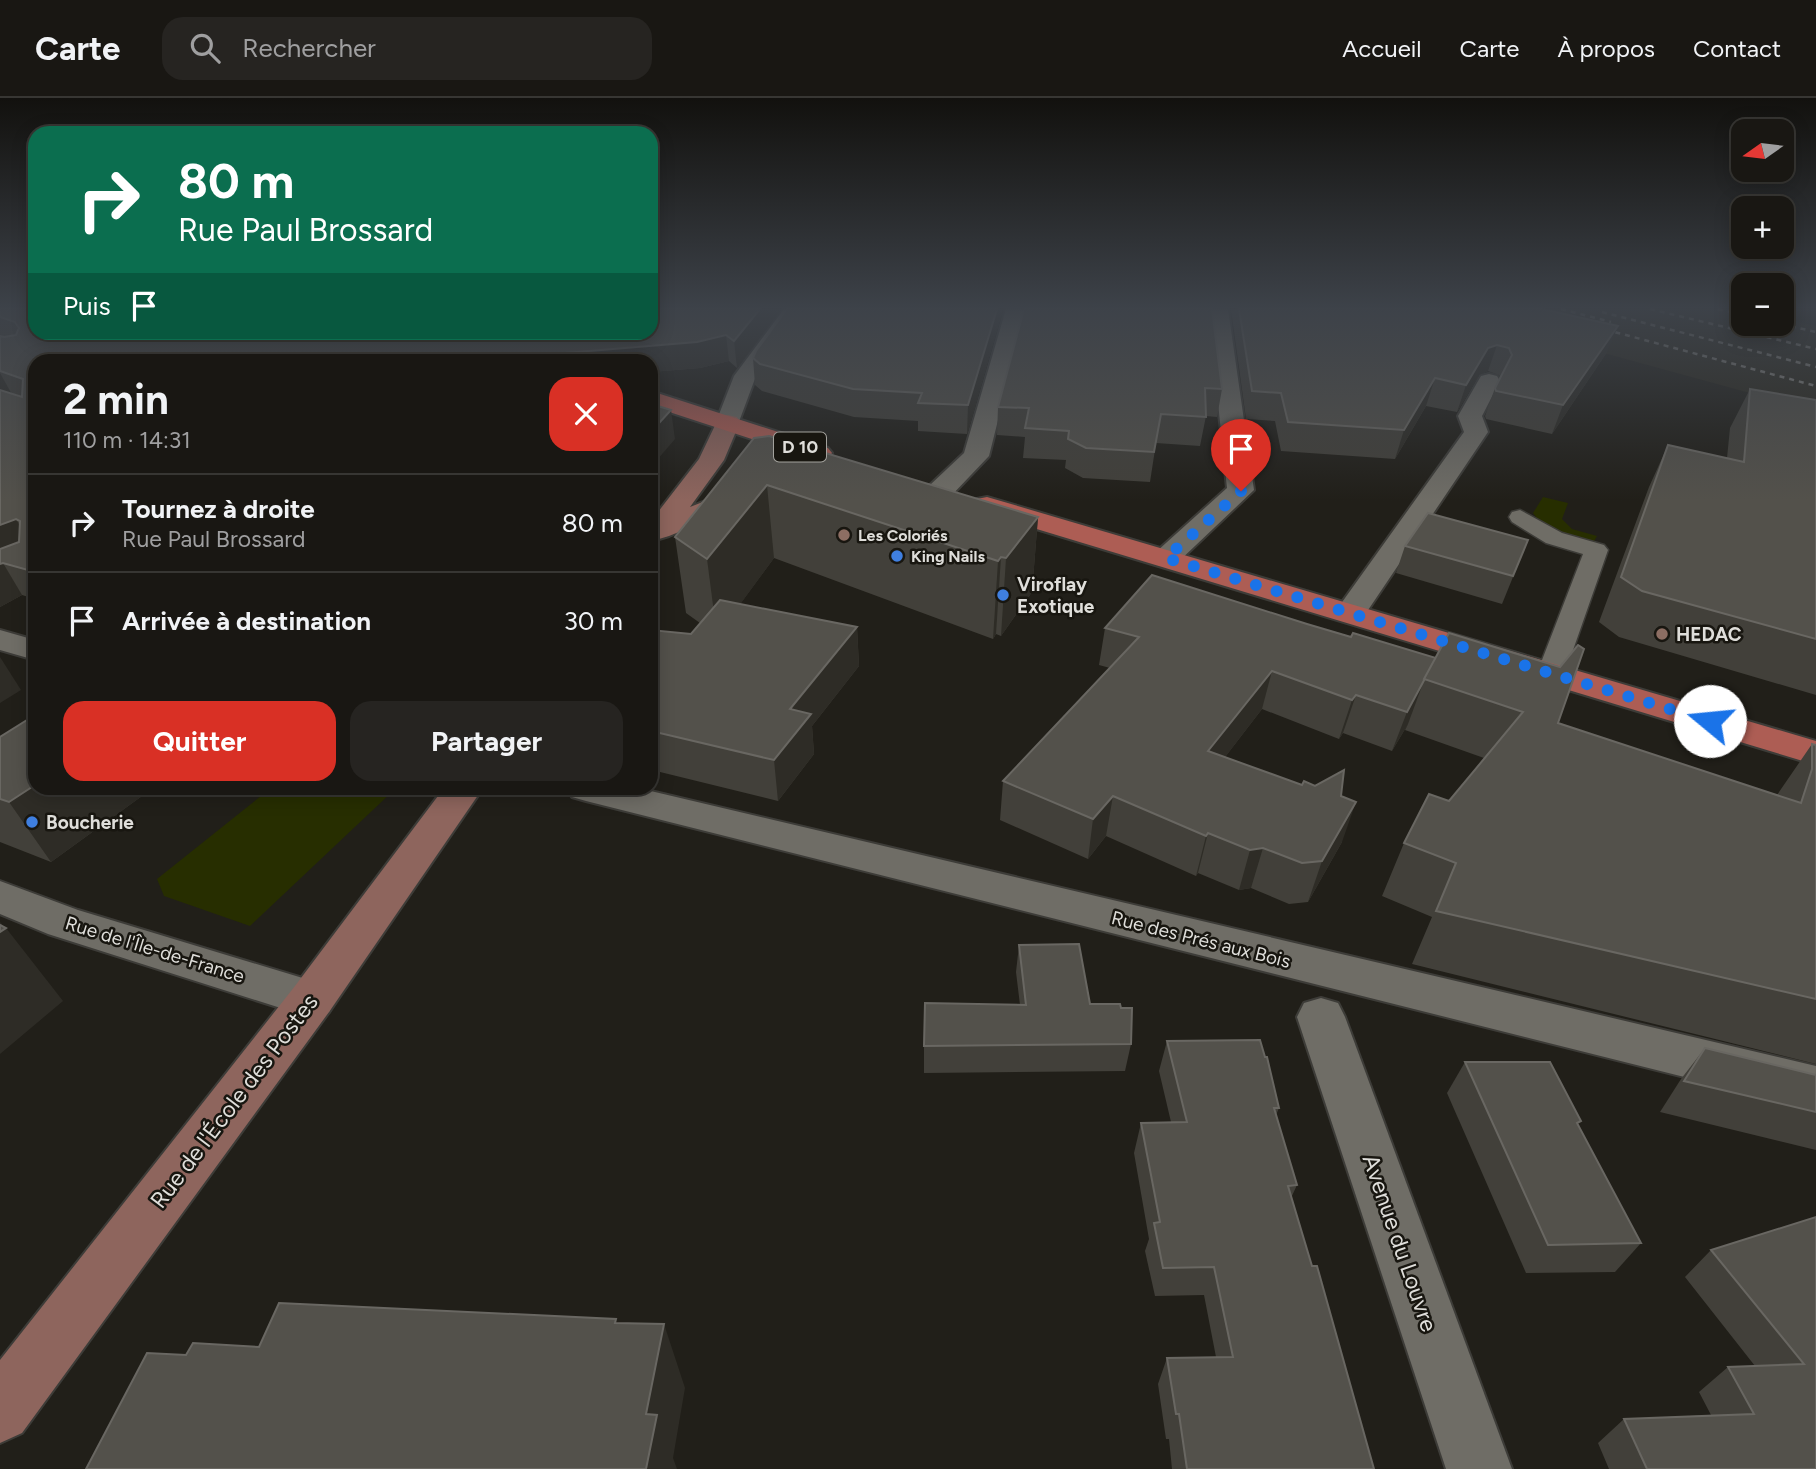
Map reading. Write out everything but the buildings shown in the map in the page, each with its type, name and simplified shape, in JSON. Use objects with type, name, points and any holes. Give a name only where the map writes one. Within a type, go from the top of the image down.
[{"type":"main road","name":"D 10","points":[[658,400],[729,422],[827,471]]},
{"type":"main road","points":[[658,530],[711,460],[729,422]]},
{"type":"main road","points":[[927,487],[1816,753]]},
{"type":"main road","points":[[658,533],[759,489]]},
{"type":"main road","name":"Rue de l'École des Postes","points":[[0,1411],[312,999],[459,795]]},
{"type":"street","points":[[729,422],[747,373]]},
{"type":"street","points":[[927,487],[976,456],[999,373]]},
{"type":"street","points":[[1166,558],[1241,491],[1226,373]]},
{"type":"street","points":[[1351,612],[1476,432],[1470,416],[1489,381]]},
{"type":"street","points":[[0,640],[28,647]]},
{"type":"street","name":"Rue des Prés aux Bois","points":[[615,795],[1816,1088]]},
{"type":"street","name":"Rue de l'Île-de-France","points":[[0,897],[64,922],[312,999]]},
{"type":"street","name":"Avenue du Louvre","points":[[1321,1017],[1479,1469]]},
{"type":"lane","points":[[1520,517],[1554,538],[1596,550],[1550,673]]},
{"type":"shaded area","points":[[1677,373],[1816,373],[1816,411]]},
{"type":"green space","points":[[1543,497],[1568,503],[1562,519],[1572,529],[1597,536],[1592,545],[1542,525],[1533,513]]},
{"type":"green space","points":[[262,795],[389,795],[250,926],[164,896],[157,879]]},
{"type":"railway","points":[[1767,373],[1816,386]]},
{"type":"place","name":"Les Coloriés","points":[[844,535]]},
{"type":"place","name":"King Nails","points":[[897,556]]},
{"type":"place","name":"Viroflay Exotique","points":[[1003,595]]},
{"type":"place","name":"HEDAC","points":[[1662,634]]},
{"type":"place","name":"Boucherie","points":[[32,822]]},
{"type":"route","points":[[1241,491],[1166,558],[1710,721]]}]
